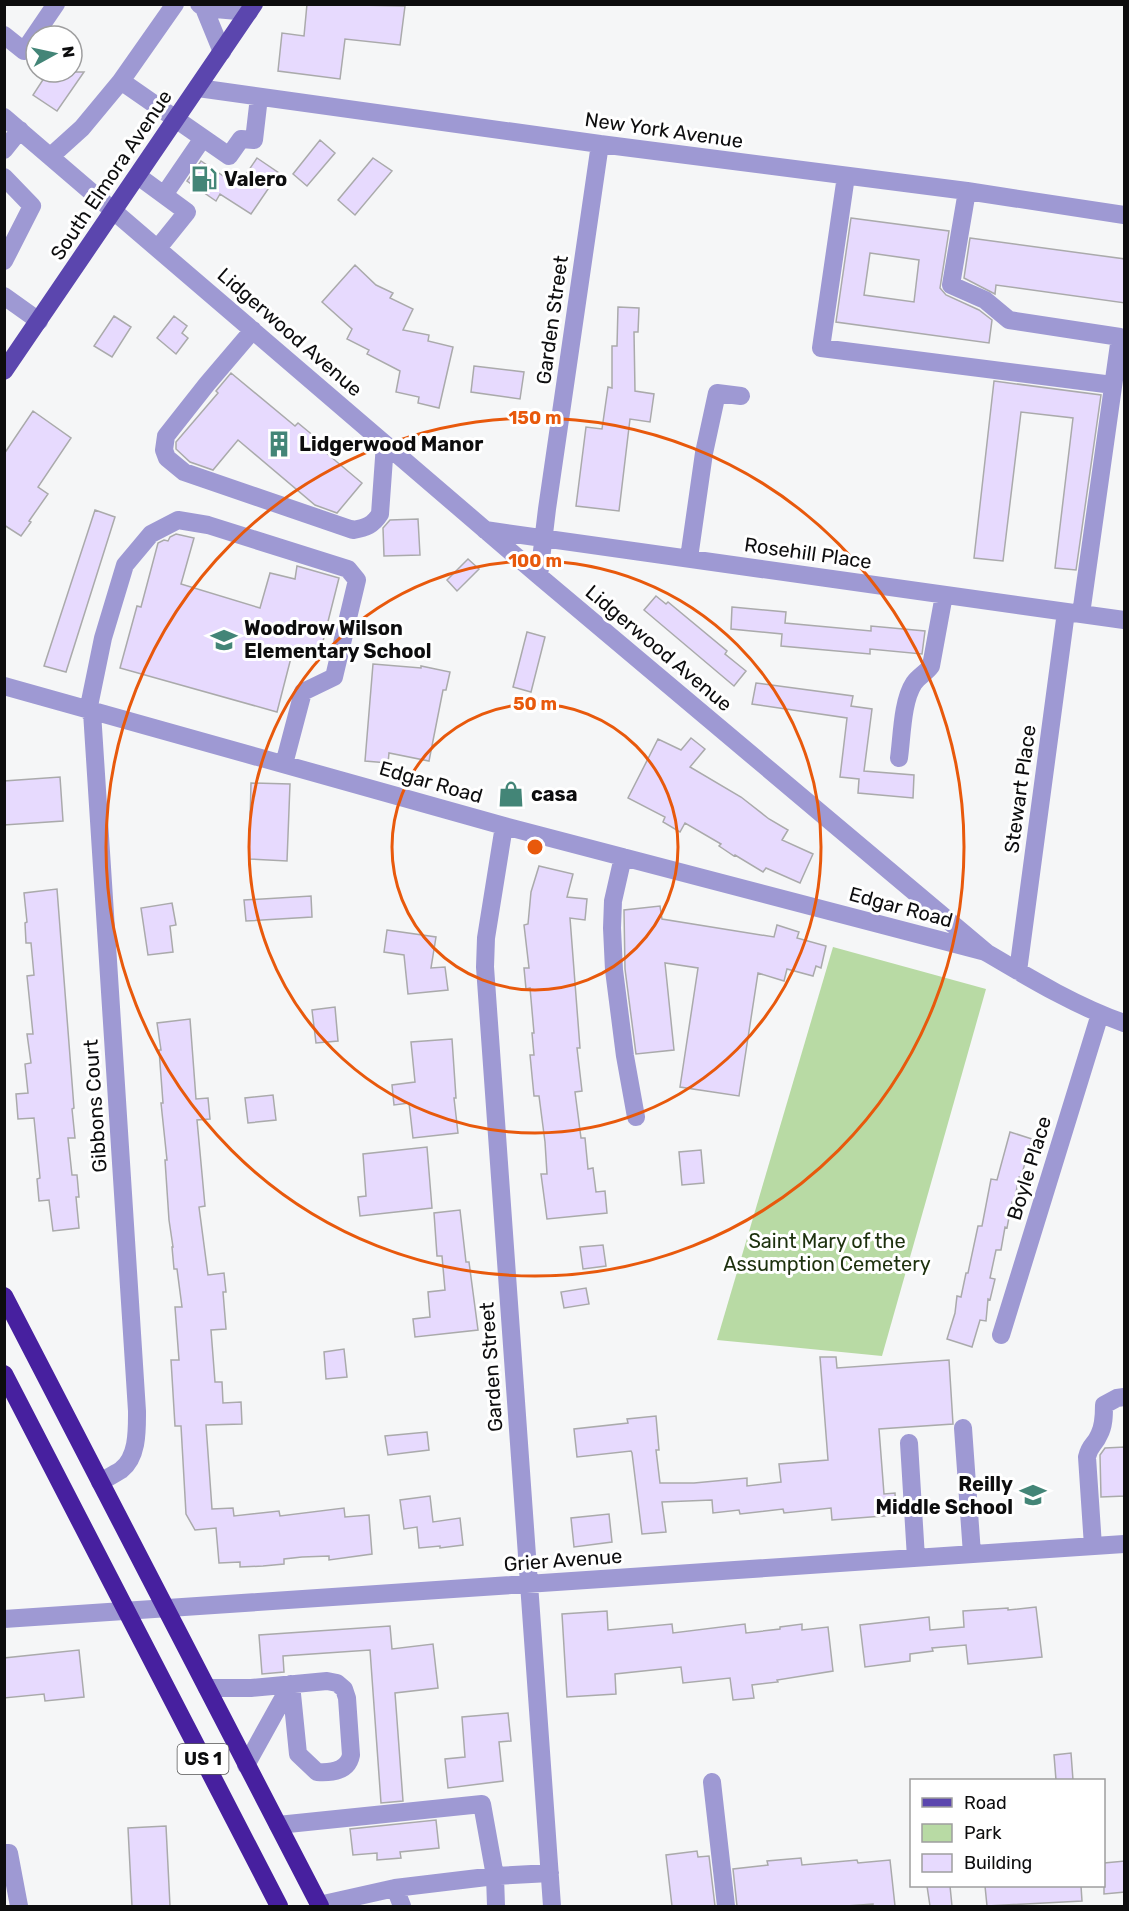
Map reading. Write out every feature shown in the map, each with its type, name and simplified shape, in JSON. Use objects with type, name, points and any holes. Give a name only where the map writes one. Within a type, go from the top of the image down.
[{"type":"highway","name":"US 1","points":[[4,1296],[319,1906]]},
{"type":"highway","name":"US 1","points":[[4,1374],[11,1399],[126,1611],[279,1906]]},
{"type":"main road","name":"South Elmora Avenue","points":[[4,371],[252,8]]},
{"type":"street","points":[[4,35],[24,51],[56,4]]},
{"type":"street","points":[[51,156],[82,129],[121,81],[175,4]]},
{"type":"street","points":[[222,52],[201,6],[252,8]]},
{"type":"street","points":[[121,81],[229,156],[241,139],[254,140],[260,97]]},
{"type":"street","name":"New York Avenue","points":[[198,88],[600,144],[968,191],[1125,215]]},
{"type":"street","name":"Lidgerwood Avenue","points":[[4,117],[539,576],[987,953]]},
{"type":"street","points":[[4,150],[20,130]]},
{"type":"street","points":[[164,195],[203,138]]},
{"type":"street","name":"Garden Street","points":[[539,576],[600,144]]},
{"type":"street","points":[[138,176],[187,212],[158,248]]},
{"type":"street","points":[[846,176],[821,348],[1113,385]]},
{"type":"street","points":[[4,177],[32,206],[4,261]]},
{"type":"street","name":"Stewart Place","points":[[968,191],[951,285],[985,300],[1009,320],[1120,337],[1018,971]]},
{"type":"street","points":[[4,296],[39,321]]},
{"type":"street","points":[[254,330],[166,436],[164,450],[167,458],[184,472],[354,530],[365,528],[375,522],[380,514],[385,444]]},
{"type":"street","points":[[689,558],[704,453],[717,393],[741,396]]},
{"type":"street","name":"Gibbons Court","points":[[100,1482],[123,1468],[129,1460],[137,1434],[137,1412],[90,711],[103,638],[125,565],[151,534],[178,520],[208,525],[348,569],[357,580],[334,677],[303,692],[284,764]]},
{"type":"street","name":"Rosehill Place","points":[[486,530],[1125,620]]},
{"type":"street","points":[[899,758],[908,698],[915,682],[931,666],[944,595]]},
{"type":"street","name":"Edgar Road","points":[[4,686],[504,826],[987,953]]},
{"type":"street","name":"Garden Street","points":[[504,826],[486,938],[485,967],[552,1906]]},
{"type":"street","points":[[623,857],[613,901],[614,970],[625,1056],[636,1117]]},
{"type":"street","points":[[987,953],[1100,1014],[1125,1023]]},
{"type":"street","name":"Boyle Place","points":[[1002,1335],[1100,1014]]},
{"type":"street","points":[[1093,1546],[1087,1457],[1090,1446],[1099,1437],[1104,1405],[1117,1398],[1125,1397]]},
{"type":"street","points":[[963,1428],[972,1554]]},
{"type":"street","points":[[909,1443],[916,1558]]},
{"type":"street","name":"Grier Avenue","points":[[4,1619],[1125,1544]]},
{"type":"street","points":[[207,1688],[251,1688],[291,1684],[332,1681],[344,1689],[347,1698],[351,1755],[349,1763],[343,1768],[317,1772],[298,1754],[291,1684]]},
{"type":"street","points":[[246,1765],[291,1684]]},
{"type":"street","points":[[712,1782],[726,1906]]},
{"type":"street","points":[[278,1826],[482,1804],[495,1876],[496,1906]]},
{"type":"street","points":[[4,1854],[9,1853],[19,1906]]},
{"type":"street","points":[[319,1906],[395,1888],[495,1876],[550,1873]]},
{"type":"street","points":[[395,1888],[402,1906]]},
{"type":"green space","name":"Saint Mary of the Assumption Cemetery","points":[[833,947],[986,989],[882,1356],[717,1340]]},
{"type":"building","points":[[307,4],[405,6],[400,45],[345,39],[340,79],[278,71],[282,33],[304,36]]},
{"type":"building","points":[[40,84],[76,84],[57,111],[33,95]]},
{"type":"building","points":[[320,140],[335,153],[307,186],[293,174]]},
{"type":"building","points":[[257,158],[279,173],[251,214],[220,194],[216,201],[187,181],[201,161],[238,186]]},
{"type":"building","points":[[373,158],[392,171],[355,215],[338,200]]},
{"type":"building","points":[[851,218],[949,231],[940,288],[946,295],[979,310],[992,320],[989,343],[836,322]],"holes":[[[870,253],[919,260],[914,302],[864,295]]]},
{"type":"building","points":[[970,238],[1125,259],[1125,303],[996,285],[995,294],[964,278]]},
{"type":"building","points":[[355,265],[376,285],[393,293],[390,298],[413,309],[403,330],[429,335],[428,341],[453,347],[439,408],[418,403],[419,397],[396,392],[400,371],[367,354],[369,350],[347,339],[352,329],[322,302]]},
{"type":"building","points":[[618,307],[639,308],[638,332],[634,332],[635,391],[654,394],[650,422],[630,419],[619,511],[576,506],[586,427],[602,429],[608,387],[612,388],[612,346],[617,346]]},
{"type":"building","points":[[114,316],[131,327],[112,357],[94,346]]},
{"type":"building","points":[[174,316],[187,326],[182,333],[188,338],[176,354],[157,338]]},
{"type":"building","points":[[474,366],[524,372],[520,399],[471,392]]},
{"type":"building","name":"Lidgerwood Manor","points":[[231,373],[295,426],[298,423],[315,437],[312,441],[362,483],[337,513],[315,505],[238,440],[213,470],[190,462],[176,449],[176,442],[218,393],[216,391]]},
{"type":"building","points":[[994,381],[1101,395],[1076,570],[1055,568],[1073,418],[1021,412],[1003,561],[974,558]]},
{"type":"building","points":[[33,411],[71,438],[38,487],[48,494],[21,536],[4,525],[4,454]]},
{"type":"building","points":[[95,510],[115,517],[66,672],[44,666]]},
{"type":"building","points":[[418,519],[420,555],[384,556],[383,528],[390,520]]},
{"type":"building","points":[[176,534],[194,538],[181,584],[260,608],[270,573],[295,579],[297,566],[339,578],[319,657],[293,650],[277,712],[120,668],[137,606],[141,607],[158,543],[168,541]]},
{"type":"building","points":[[468,559],[479,569],[457,591],[447,580]]},
{"type":"building","points":[[656,596],[666,604],[668,602],[727,651],[725,654],[746,671],[734,686],[644,610]]},
{"type":"building","points":[[732,607],[786,612],[785,623],[871,631],[871,626],[925,631],[922,654],[870,649],[870,654],[781,646],[782,634],[731,629]]},
{"type":"building","points":[[527,632],[545,637],[531,692],[513,687]]},
{"type":"building","points":[[373,664],[421,668],[421,666],[450,672],[446,690],[443,690],[429,761],[389,753],[388,763],[365,761]]},
{"type":"building","points":[[756,683],[853,696],[851,706],[872,709],[864,771],[914,775],[913,798],[858,793],[859,779],[840,777],[847,718],[752,704]]},
{"type":"building","points":[[691,738],[705,749],[690,767],[741,797],[769,819],[788,830],[782,840],[813,854],[800,883],[766,868],[763,872],[734,856],[719,846],[721,844],[685,823],[680,832],[663,822],[665,817],[628,798],[658,739],[681,750]]},
{"type":"building","points":[[60,777],[63,821],[4,825],[4,781]]},
{"type":"building","points":[[251,783],[290,784],[287,861],[249,859]]},
{"type":"building","points":[[539,866],[573,874],[567,897],[587,899],[585,920],[570,918],[580,1048],[577,1048],[582,1091],[575,1092],[581,1138],[585,1138],[588,1169],[593,1168],[596,1192],[605,1191],[607,1213],[547,1219],[541,1174],[547,1174],[545,1142],[539,1096],[534,1096],[530,1055],[534,1055],[532,1033],[534,1033],[530,988],[526,989],[524,968],[529,968],[524,925],[528,924],[531,892]]},
{"type":"building","points":[[57,889],[74,1108],[72,1109],[75,1138],[68,1138],[72,1175],[77,1175],[79,1197],[76,1197],[79,1228],[53,1231],[49,1200],[39,1201],[37,1179],[40,1178],[34,1118],[18,1119],[16,1094],[28,1093],[25,1064],[31,1063],[27,1034],[33,1034],[27,976],[34,975],[31,943],[26,943],[25,923],[27,922],[24,893]]},
{"type":"building","points":[[311,896],[312,917],[246,921],[244,900]]},
{"type":"building","points":[[172,903],[176,925],[170,926],[173,952],[148,955],[141,908]]},
{"type":"building","points":[[660,906],[662,919],[774,937],[777,925],[799,932],[797,938],[826,946],[821,968],[816,966],[813,976],[787,969],[784,981],[758,973],[739,1096],[680,1087],[698,968],[665,963],[674,1050],[636,1054],[625,969],[624,910]]},
{"type":"building","points":[[387,930],[436,937],[431,968],[445,967],[448,990],[408,994],[404,955],[384,952]]},
{"type":"building","points":[[335,1007],[338,1041],[316,1043],[312,1010]]},
{"type":"building","points":[[190,1019],[196,1099],[208,1098],[210,1119],[197,1120],[205,1206],[199,1207],[208,1275],[224,1273],[226,1292],[223,1292],[226,1329],[211,1330],[215,1382],[222,1382],[223,1403],[241,1402],[242,1424],[206,1425],[212,1509],[233,1508],[234,1516],[279,1511],[280,1516],[344,1508],[345,1517],[369,1515],[372,1554],[329,1560],[329,1556],[302,1557],[284,1559],[284,1564],[263,1566],[240,1567],[240,1562],[219,1563],[216,1528],[195,1530],[186,1514],[181,1426],[175,1426],[171,1360],[179,1360],[175,1307],[182,1307],[177,1269],[174,1269],[169,1220],[165,1160],[167,1160],[161,1103],[163,1103],[159,1050],[161,1050],[157,1023]]},
{"type":"building","points":[[452,1039],[458,1133],[413,1138],[409,1103],[394,1105],[392,1085],[415,1082],[411,1042]]},
{"type":"building","points":[[273,1095],[276,1120],[248,1123],[245,1098]]},
{"type":"building","points":[[1010,1132],[1032,1139],[1021,1177],[1019,1177],[1007,1228],[1005,1227],[1001,1250],[996,1250],[990,1278],[995,1279],[990,1300],[988,1299],[986,1321],[980,1320],[972,1347],[947,1339],[955,1313],[957,1296],[961,1297],[966,1273],[968,1273],[978,1226],[982,1226],[991,1179],[997,1180]]},
{"type":"building","points":[[427,1147],[432,1208],[360,1216],[358,1197],[366,1196],[363,1154]]},
{"type":"building","points":[[701,1150],[704,1183],[682,1185],[679,1152]]},
{"type":"building","points":[[460,1210],[478,1330],[415,1337],[413,1319],[430,1317],[428,1292],[445,1290],[442,1256],[437,1256],[434,1213]]},
{"type":"building","points":[[603,1245],[606,1266],[583,1269],[580,1247]]},
{"type":"building","points":[[586,1288],[589,1304],[564,1308],[561,1292]]},
{"type":"building","points":[[344,1349],[347,1377],[326,1379],[324,1352]]},
{"type":"building","points":[[820,1357],[836,1357],[837,1368],[949,1360],[953,1424],[879,1429],[884,1494],[895,1493],[896,1515],[832,1520],[831,1508],[784,1513],[783,1509],[740,1514],[739,1510],[713,1513],[712,1500],[662,1502],[666,1532],[642,1534],[631,1451],[577,1457],[574,1429],[628,1423],[627,1419],[656,1416],[659,1450],[656,1450],[660,1483],[694,1483],[747,1478],[747,1486],[781,1482],[779,1464],[828,1460]]},
{"type":"building","points":[[427,1432],[429,1450],[388,1455],[385,1436]]},
{"type":"building","points":[[1125,1447],[1125,1496],[1101,1497],[1100,1455],[1105,1448]]},
{"type":"building","points":[[430,1496],[433,1522],[460,1518],[463,1545],[419,1548],[417,1527],[404,1529],[400,1500]]},
{"type":"building","points":[[609,1514],[612,1542],[574,1547],[571,1518]]},
{"type":"building","points":[[1036,1607],[1042,1657],[968,1664],[966,1645],[932,1648],[933,1651],[910,1654],[910,1661],[865,1667],[860,1625],[929,1617],[930,1630],[964,1627],[963,1611]]},
{"type":"building","points":[[607,1611],[608,1630],[672,1624],[673,1633],[745,1624],[746,1633],[802,1624],[802,1630],[828,1627],[833,1671],[752,1685],[754,1698],[733,1700],[730,1678],[683,1683],[681,1667],[615,1674],[616,1694],[567,1697],[562,1614]]},
{"type":"building","points":[[390,1626],[392,1649],[433,1644],[438,1688],[395,1693],[403,1801],[381,1803],[370,1650],[283,1656],[284,1672],[262,1674],[259,1635]]},
{"type":"building","points":[[79,1650],[84,1697],[45,1701],[44,1694],[4,1698],[4,1658]]},
{"type":"building","points":[[508,1713],[511,1741],[499,1742],[503,1781],[448,1788],[445,1759],[465,1757],[462,1717]]},
{"type":"building","points":[[1071,1753],[1073,1779],[1056,1779],[1054,1755]]},
{"type":"building","points":[[436,1820],[439,1848],[400,1852],[401,1858],[377,1860],[377,1853],[353,1855],[350,1829]]},
{"type":"building","points":[[166,1826],[170,1906],[132,1906],[128,1828]]},
{"type":"building","points":[[697,1851],[698,1857],[709,1856],[715,1906],[672,1906],[666,1855]]},
{"type":"building","points":[[801,1858],[802,1865],[857,1860],[858,1863],[890,1860],[895,1906],[873,1906],[873,1904],[737,1906],[733,1869],[768,1865],[767,1861]]},
{"type":"building","points":[[1125,1861],[1125,1892],[1104,1894],[1105,1863]]},
{"type":"building","points":[[927,1887],[950,1887],[952,1906],[930,1906]]},
{"type":"building","points":[[985,1887],[1081,1887],[1082,1901],[987,1906]]},
{"type":"place","name":"Valero","points":[[204,179]]},
{"type":"place","name":"Lidgerwood Manor","points":[[279,444]]},
{"type":"place","name":"Woodrow Wilson Elementary School","points":[[224,640]]},
{"type":"place","name":"casa","points":[[511,794]]},
{"type":"place","name":"Reilly Middle School","points":[[1033,1495]]}]
